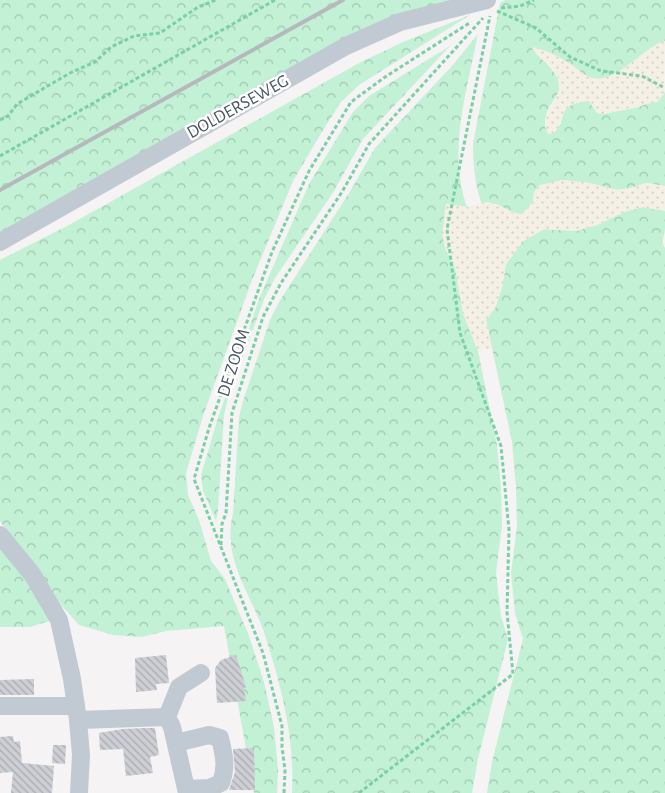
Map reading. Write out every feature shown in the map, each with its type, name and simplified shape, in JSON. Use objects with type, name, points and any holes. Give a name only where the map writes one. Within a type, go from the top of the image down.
[{"type":"street","name":"DOLDERSEWEG","points":[[0,242],[346,46],[400,22],[487,2]]},
{"type":"street","points":[[0,535],[32,574],[59,620],[72,679],[77,713],[81,755],[79,793]]},
{"type":"street","points":[[176,743],[209,736],[220,738],[224,754],[225,772],[221,783],[209,788],[187,791],[172,727],[167,717],[179,686],[201,673]]},
{"type":"street","points":[[0,706],[77,713],[167,717]]},
{"type":"path","points":[[0,120],[8,116],[17,104],[47,85],[95,62],[111,47],[134,36],[160,33],[198,7],[216,0]]},
{"type":"path","points":[[0,156],[275,0]]},
{"type":"path","points":[[221,548],[194,479],[209,428],[272,252],[310,171],[351,102],[487,2],[520,6],[534,0]]},
{"type":"path","points":[[487,2],[536,28],[570,57],[601,71],[642,76],[665,88]]},
{"type":"path","points":[[359,793],[513,674],[507,612],[509,530],[501,446],[460,332],[447,229],[487,2]]},
{"type":"path","name":"DE ZOOM","points":[[284,793],[285,770],[282,726],[271,682],[256,633],[221,548],[222,524],[226,513],[232,413],[263,317],[281,283],[342,192],[369,144],[487,2]]},
{"type":"green space","points":[[0,0],[462,0],[399,17],[0,235]]},
{"type":"green space","points":[[505,0],[665,0],[665,41],[647,51],[617,73],[607,77],[597,79],[587,76],[556,55],[532,48],[552,70],[559,85],[559,90],[546,114],[545,128],[561,124],[566,109],[578,102],[589,101],[593,107],[603,114],[639,107],[664,94],[665,91],[665,186],[646,183],[617,190],[589,183],[562,180],[534,192],[533,202],[522,214],[512,212],[492,203],[482,205],[475,175],[473,144],[500,3]]},
{"type":"green space","points":[[470,15],[359,85],[341,102],[323,130],[293,181],[252,280],[203,416],[186,473],[188,495],[199,520],[211,561],[225,579],[249,636],[264,682],[274,727],[278,770],[277,793],[254,793],[224,626],[166,631],[142,637],[113,635],[79,625],[54,597],[0,521],[0,260],[69,225],[361,62],[403,42]]},
{"type":"green space","points":[[478,34],[464,99],[459,143],[461,186],[467,207],[446,204],[445,248],[455,267],[463,313],[478,351],[497,445],[502,525],[496,573],[501,616],[508,639],[478,759],[472,793],[292,793],[291,752],[286,711],[264,632],[239,575],[231,545],[239,417],[270,320],[279,302],[351,190],[375,148],[452,66]]},
{"type":"green space","points":[[450,46],[363,139],[334,191],[275,278],[265,297],[229,394],[224,415],[216,521],[203,491],[201,475],[217,421],[259,299],[309,184],[353,112],[369,96]]},
{"type":"green space","points":[[643,207],[665,211],[663,241],[665,248],[665,793],[487,793],[492,762],[523,639],[515,613],[511,573],[517,526],[512,442],[486,320],[495,308],[502,288],[506,264],[523,241],[544,229],[576,231],[597,225],[624,212]]},
{"type":"green space","points":[[0,546],[28,582],[52,620],[30,627],[0,627]]},
{"type":"sand","points":[[665,41],[664,94],[657,102],[602,114],[597,113],[589,101],[577,103],[566,109],[558,128],[553,134],[548,134],[546,120],[557,96],[559,83],[551,67],[532,47],[555,55],[586,76],[596,79],[617,73],[656,45]]},
{"type":"sand","points":[[562,180],[589,183],[617,190],[646,183],[665,186],[665,211],[643,207],[624,212],[597,225],[576,231],[544,229],[523,241],[506,264],[502,288],[495,308],[486,320],[492,348],[478,351],[463,313],[455,267],[445,248],[442,234],[446,204],[467,207],[487,202],[499,205],[515,214],[522,214],[533,202],[534,192],[540,185]]},
{"type":"building","points":[[166,655],[169,683],[156,684],[157,690],[136,692],[135,658]]},
{"type":"building","points":[[236,655],[246,687],[244,688],[246,701],[217,703],[215,668],[221,660]]},
{"type":"building","points":[[34,679],[34,695],[0,695],[0,680]]},
{"type":"building","points":[[155,728],[159,755],[150,757],[153,773],[126,776],[123,749],[100,750],[99,733],[123,729]]},
{"type":"building","points":[[13,736],[14,742],[20,741],[22,763],[54,766],[52,793],[11,793],[13,772],[0,773],[0,737]]},
{"type":"building","points":[[53,745],[66,745],[65,764],[52,763]]},
{"type":"building","points":[[254,748],[255,790],[229,790],[235,772],[233,749]]},
{"type":"railway","points":[[0,190],[343,0]]}]
